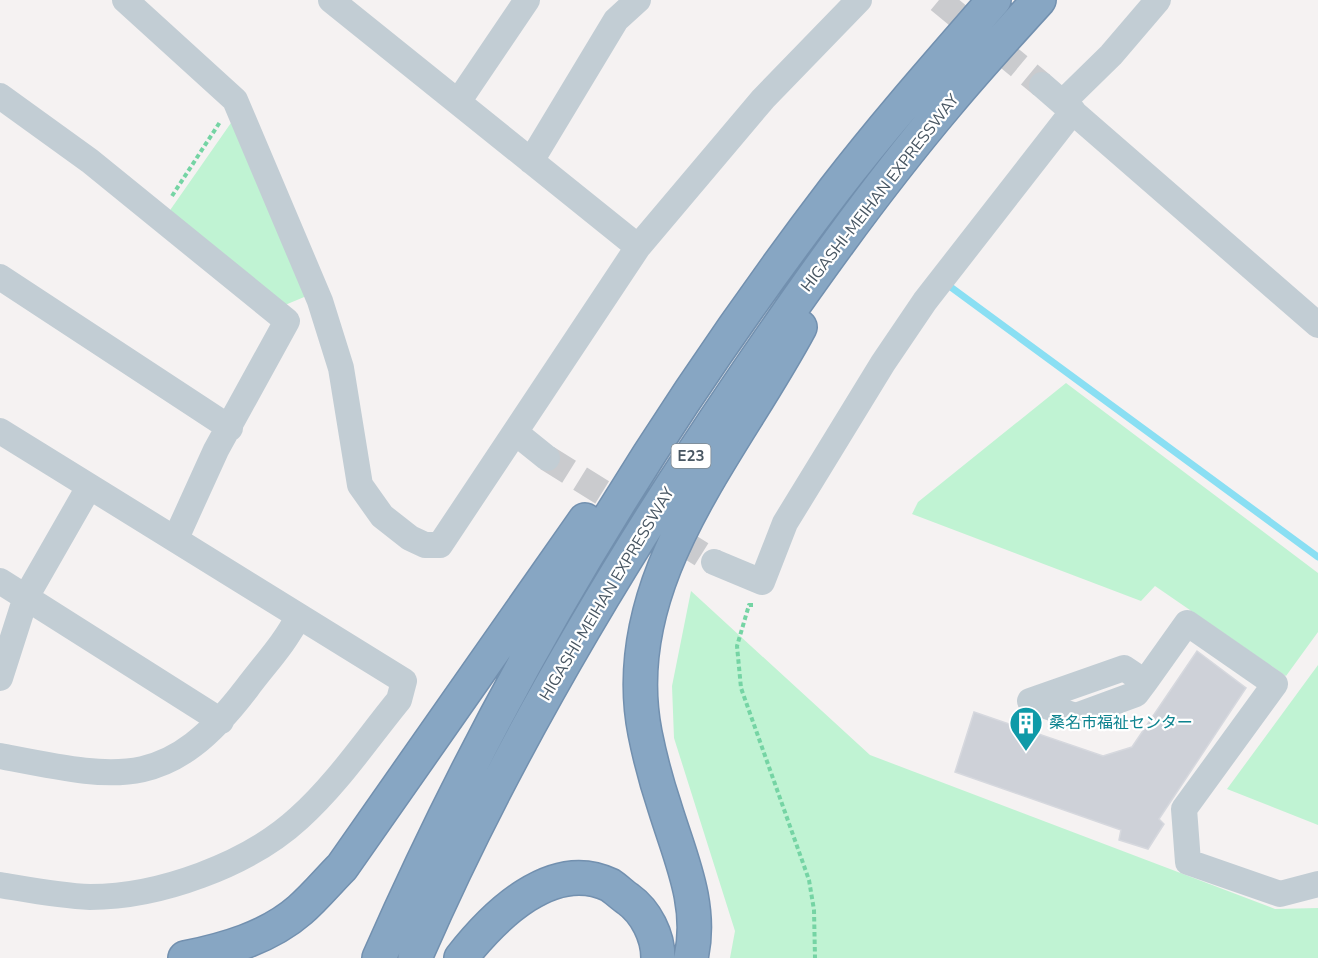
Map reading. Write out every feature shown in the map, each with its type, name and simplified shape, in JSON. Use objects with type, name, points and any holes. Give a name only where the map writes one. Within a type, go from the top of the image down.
[{"type":"highway","name":"HIGASHI-MEIHAN EXPRESSWAY","points":[[379,958],[458,789],[526,661],[587,555],[669,424],[835,189],[921,83],[994,0]]},
{"type":"highway","name":"HIGASHI-MEIHAN EXPRESSWAY","points":[[415,958],[488,802],[555,677],[617,571],[706,433],[865,207],[947,104],[1039,0]]},
{"type":"highway","points":[[185,958],[227,949],[262,934],[298,912],[342,867],[733,310],[835,189]]},
{"type":"highway","points":[[691,958],[694,906],[689,882],[664,808],[645,732],[639,672],[644,632],[663,569],[686,522],[783,360],[865,207]]},
{"type":"highway","points":[[461,958],[498,915],[523,897],[550,884],[578,879],[609,885],[637,905],[651,926],[658,958]]},
{"type":"street","points":[[125,0],[235,100],[320,301],[341,368],[360,485],[382,516],[410,538],[425,544],[440,544],[638,247],[763,99],[857,1]]},
{"type":"street","points":[[331,0],[638,247]]},
{"type":"street","points":[[458,102],[527,0]]},
{"type":"street","points":[[531,161],[616,20],[638,0]]},
{"type":"street","points":[[714,562],[759,593],[785,523],[925,301],[1068,107],[1158,0]]},
{"type":"street","points":[[1042,85],[1318,325]]},
{"type":"street","points":[[0,96],[90,161],[287,321]]},
{"type":"street","points":[[0,277],[230,428]]},
{"type":"street","points":[[176,538],[230,428],[287,321],[320,301]]},
{"type":"street","points":[[0,431],[404,681],[399,700],[315,803],[269,841],[219,869],[129,893],[91,897],[0,885]]},
{"type":"street","points":[[516,433],[547,458]]},
{"type":"street","points":[[0,678],[26,597],[89,487]]},
{"type":"street","points":[[0,581],[221,721]]},
{"type":"street","points":[[0,756],[74,770],[127,773],[171,760],[196,745],[221,721],[269,661],[298,617]]},
{"type":"street","points":[[1145,682],[1187,623],[1275,684],[1184,809],[1188,862],[1280,894],[1318,884]]},
{"type":"path","points":[[158,217],[235,100]]},
{"type":"path","points":[[759,593],[748,605],[737,646],[741,688],[809,880],[814,910],[815,958]]},
{"type":"green space","points":[[233,120],[309,295],[285,305],[166,216]]},
{"type":"green space","points":[[1066,383],[1318,573],[1318,632],[1286,676],[1155,586],[1141,601],[912,514],[918,502]]},
{"type":"green space","points":[[691,591],[870,755],[1275,909],[1318,908],[1318,958],[730,958],[735,931],[674,738],[672,686]]},
{"type":"green space","points":[[1318,665],[1318,825],[1227,789]]},
{"type":"building","name":"桑名市福祉センター","points":[[1197,651],[1246,688],[1159,819],[1164,824],[1148,849],[1119,840],[1121,830],[955,772],[974,712],[1103,756],[1132,747]]},
{"type":"waterway","points":[[952,288],[1318,557]]},
{"type":"tunnel","points":[[939,0],[1042,85]]},
{"type":"tunnel","points":[[547,458],[714,562]]},
{"type":"place","name":"桑名市福祉センター","points":[[1026,752]]}]
